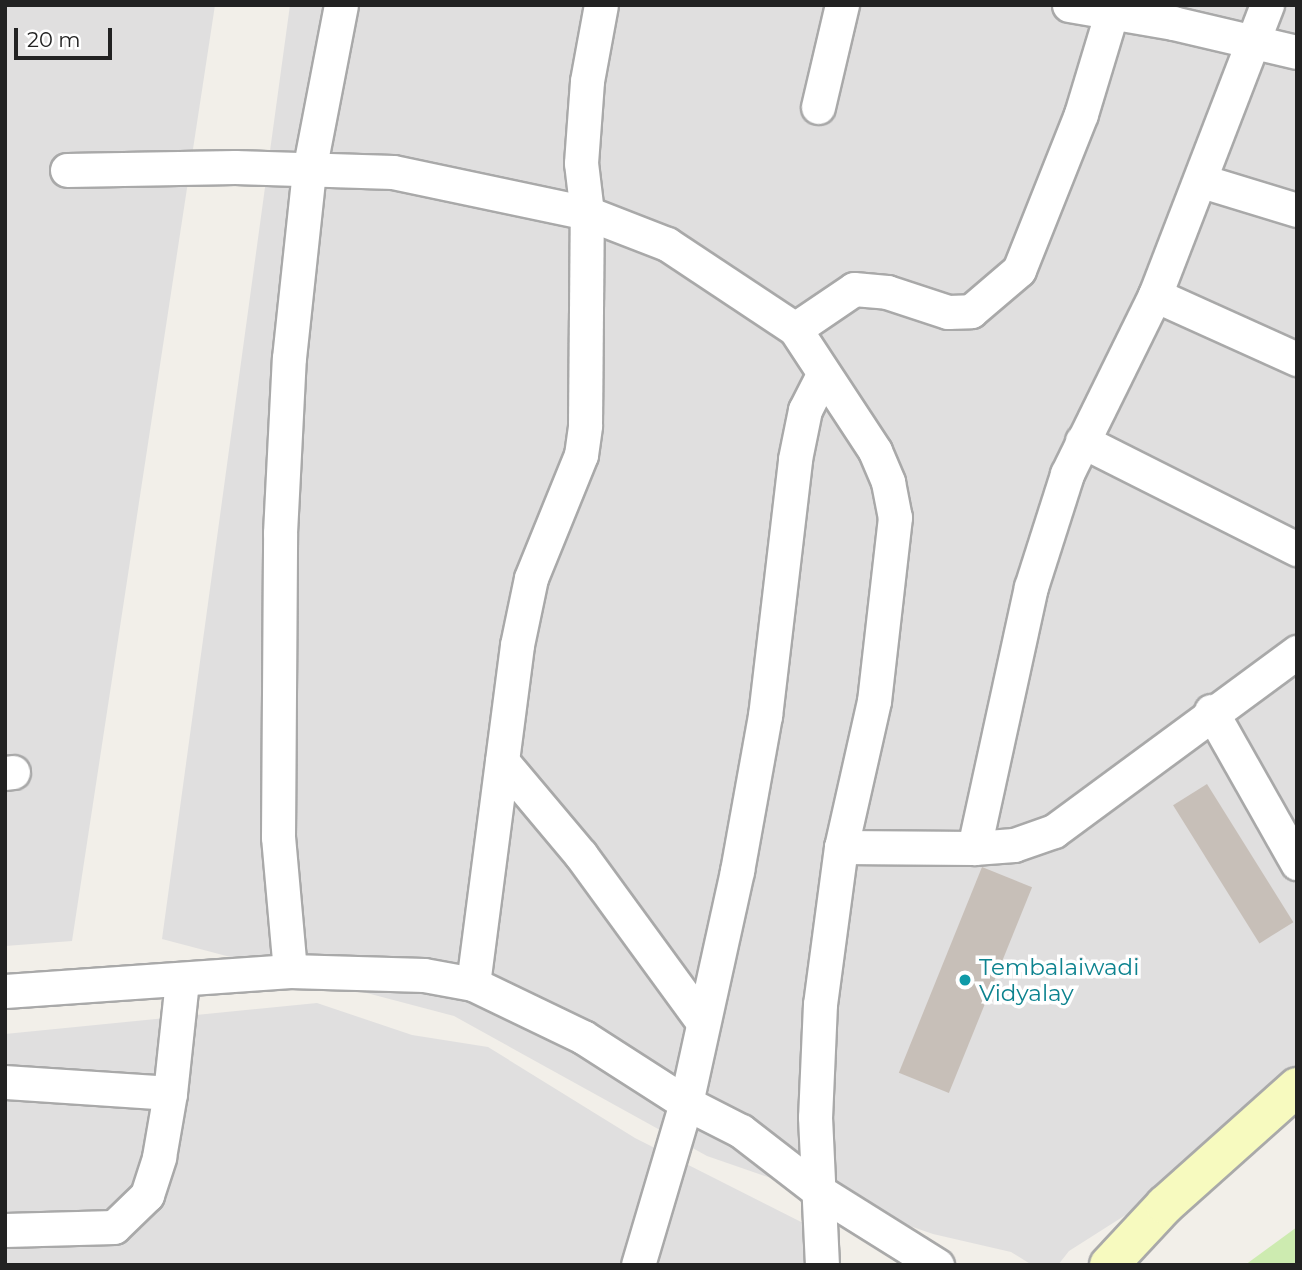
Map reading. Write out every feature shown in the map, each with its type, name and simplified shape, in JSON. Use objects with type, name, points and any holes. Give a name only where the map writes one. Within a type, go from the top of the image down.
[{"type":"main road","points":[[1109,1265],[1166,1205],[1297,1087]]},
{"type":"street","points":[[290,971],[278,838],[280,533],[289,358],[309,171],[341,5]]},
{"type":"street","points":[[473,984],[502,761],[531,578],[581,455],[588,321],[587,213],[580,163],[587,81],[601,5]]},
{"type":"street","points":[[818,107],[842,5]]},
{"type":"street","points":[[1069,5],[1113,9],[1297,52]]},
{"type":"street","points":[[974,848],[1031,587],[1067,474],[1155,295],[1202,181],[1267,5]]},
{"type":"street","points":[[795,329],[854,289],[887,292],[948,312],[971,311],[1019,270],[1081,114],[1113,9]]},
{"type":"street","points":[[67,170],[235,167],[393,173],[587,213],[667,244],[795,329],[875,451],[888,482],[895,517],[874,701],[841,847],[821,1004],[815,1116],[822,1265]]},
{"type":"street","points":[[1202,181],[1297,210]]},
{"type":"street","points":[[1155,295],[1297,359]]},
{"type":"street","points":[[638,1265],[686,1103],[737,871],[765,716],[795,459],[805,410],[823,374]]},
{"type":"street","points":[[1082,441],[1297,549]]},
{"type":"street","points":[[841,847],[974,848],[1014,845],[1054,831],[1136,773],[1211,711],[1297,652]]},
{"type":"street","points":[[1211,711],[1297,863]]},
{"type":"street","points":[[502,761],[581,855],[640,942],[702,1021]]},
{"type":"street","points":[[5,991],[290,971],[424,975],[473,984],[583,1037],[686,1103],[741,1131],[820,1192],[937,1265]]},
{"type":"street","points":[[5,1230],[94,1231],[114,1227],[133,1213],[147,1195],[159,1157],[170,1093],[183,980]]},
{"type":"street","points":[[5,1082],[170,1093]]},
{"type":"shaded area","points":[[5,5],[215,5],[72,941],[5,946]]},
{"type":"shaded area","points":[[290,5],[1297,5],[1297,1106],[1069,1251],[1058,1265],[1032,1265],[1011,1252],[933,1234],[707,1156],[454,1016],[162,939]]},
{"type":"shaded area","points":[[317,1003],[412,1035],[488,1047],[635,1138],[821,1232],[822,1265],[5,1265],[5,1034]]},
{"type":"green space","points":[[1297,1227],[1297,1265],[1245,1265]]},
{"type":"building","points":[[1207,784],[1293,922],[1259,943],[1173,805]]},
{"type":"building","name":"Tembalaiwadi Vidyalay","points":[[982,867],[1032,887],[949,1093],[899,1073]]},
{"type":"place","name":"Tembalaiwadi Vidyalay","points":[[965,980]]}]
